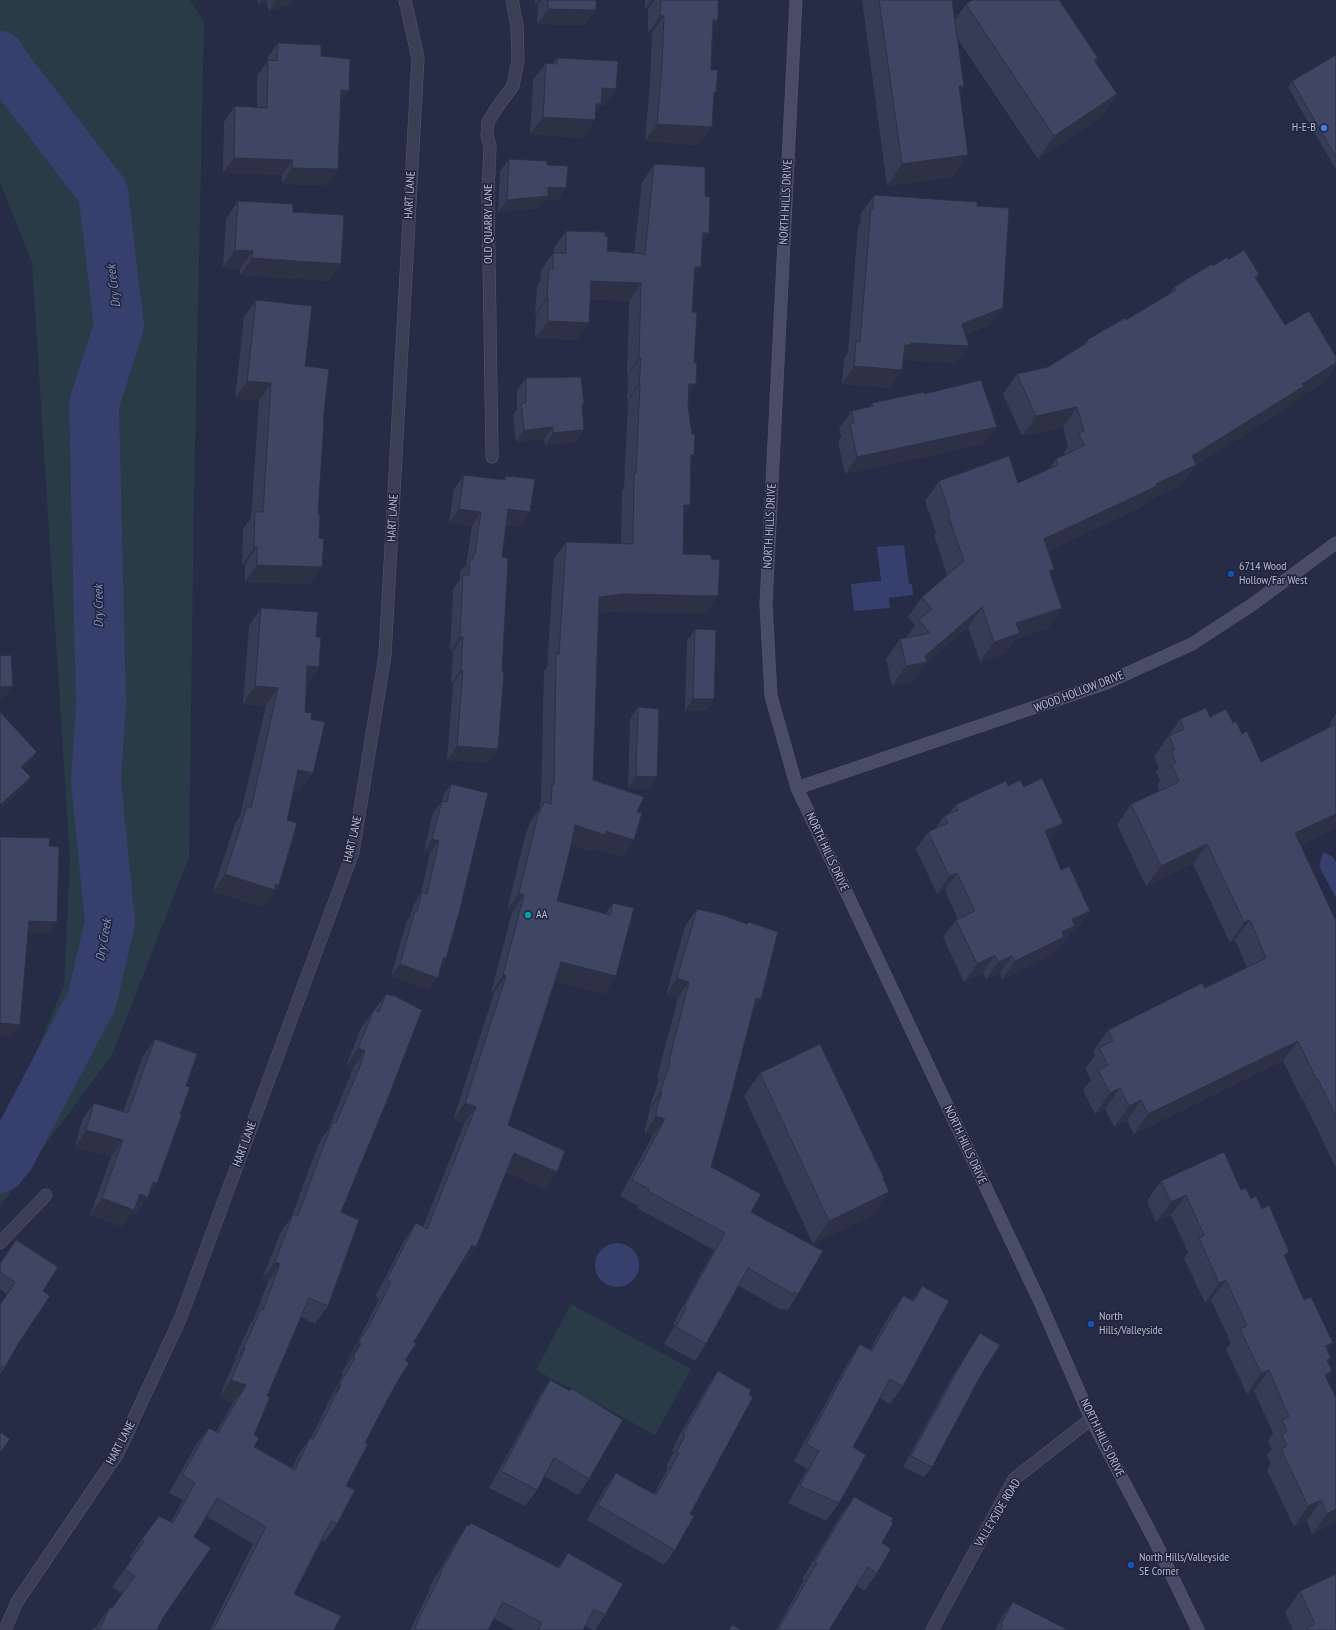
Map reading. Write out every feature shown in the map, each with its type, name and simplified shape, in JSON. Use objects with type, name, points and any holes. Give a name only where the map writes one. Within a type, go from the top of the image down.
[{"type":"street","name":"HART LANE","points":[[5,1630],[17,1602],[118,1452],[181,1317],[353,852],[385,655],[418,58],[405,0]]},
{"type":"street","name":"OLD QUARRY LANE","points":[[492,457],[488,192],[490,146],[487,135],[488,122],[513,86],[518,60],[517,26],[512,0]]},
{"type":"street","name":"NORTH HILLS DRIVE","points":[[796,0],[766,604],[771,696],[797,788],[1036,1295],[1091,1419],[1157,1545],[1198,1630]]},
{"type":"street","name":"WOOD HOLLOW DRIVE","points":[[797,788],[1106,683],[1192,644],[1253,604],[1336,543]]},
{"type":"street","points":[[0,1243],[46,1195]]},
{"type":"street","name":"VALLEYSIDE ROAD","points":[[932,1630],[1014,1479],[1091,1419]]},
{"type":"shaded area","points":[[0,0],[190,0],[204,22],[194,496],[189,857],[112,1055],[0,1206],[0,1123],[11,1113],[64,985],[70,862],[32,263],[0,182]]},
{"type":"shaded area","points":[[571,1304],[691,1369],[655,1435],[536,1370]]},
{"type":"water","points":[[904,545],[909,584],[912,584],[913,595],[889,598],[890,608],[854,611],[851,584],[881,581],[877,547]]},
{"type":"water","points":[[1323,853],[1333,857],[1336,862],[1336,898],[1319,866]]},
{"type":"water","points":[[613,1243],[621,1243],[626,1244],[633,1249],[638,1256],[638,1274],[633,1281],[626,1286],[613,1287],[605,1284],[598,1277],[595,1269],[595,1261],[598,1253],[605,1246]]},
{"type":"building","points":[[548,0],[596,0],[596,10],[548,9]]},
{"type":"building","points":[[661,0],[718,0],[718,20],[713,20],[711,70],[718,70],[716,92],[714,92],[712,127],[657,124],[664,16],[660,16]]},
{"type":"building","points":[[879,0],[952,0],[964,86],[959,86],[968,155],[902,164]]},
{"type":"building","points":[[972,0],[1059,0],[1098,58],[1094,60],[1117,94],[1054,136],[966,4]]},
{"type":"building","points":[[278,43],[321,45],[321,56],[350,59],[349,91],[341,90],[338,169],[292,168],[293,160],[234,158],[235,106],[267,108],[268,60],[277,61]]},
{"type":"building","name":"H-E-B","points":[[1336,55],[1336,157],[1292,81]]},
{"type":"building","points":[[557,58],[618,61],[616,89],[602,88],[601,104],[596,104],[595,120],[543,117],[546,63],[557,64]]},
{"type":"building","points":[[509,159],[547,161],[547,165],[568,166],[566,188],[548,187],[548,196],[507,200]]},
{"type":"building","points":[[654,164],[705,167],[705,196],[710,197],[709,233],[703,233],[701,267],[695,267],[692,312],[697,312],[694,363],[697,363],[696,384],[689,384],[688,407],[692,434],[695,434],[694,455],[691,455],[690,505],[684,505],[683,554],[711,555],[711,559],[720,560],[718,596],[623,594],[599,597],[593,780],[644,797],[637,812],[642,813],[634,840],[606,831],[605,835],[575,825],[557,901],[610,915],[613,903],[634,908],[616,976],[561,962],[508,1125],[565,1151],[557,1172],[514,1153],[476,1247],[472,1245],[414,1342],[416,1344],[405,1360],[409,1363],[393,1389],[365,1443],[368,1444],[346,1486],[355,1490],[337,1524],[331,1521],[294,1594],[341,1616],[334,1630],[213,1630],[266,1527],[217,1498],[194,1537],[211,1548],[162,1619],[157,1630],[99,1630],[110,1607],[112,1608],[135,1576],[125,1569],[144,1541],[142,1539],[159,1516],[173,1523],[195,1483],[182,1475],[209,1428],[218,1433],[246,1385],[231,1380],[261,1309],[263,1310],[280,1264],[275,1262],[293,1214],[298,1216],[333,1122],[336,1123],[359,1069],[365,1051],[358,1048],[374,1010],[379,1012],[386,994],[393,995],[422,1010],[341,1212],[359,1220],[328,1306],[309,1298],[267,1396],[270,1397],[254,1435],[259,1438],[254,1447],[295,1470],[310,1438],[313,1439],[341,1385],[339,1385],[355,1358],[353,1357],[361,1344],[358,1343],[369,1326],[391,1282],[387,1279],[416,1223],[427,1229],[476,1107],[465,1103],[506,976],[503,975],[524,895],[519,893],[538,815],[544,802],[551,804],[552,785],[554,785],[556,654],[559,654],[566,542],[633,544],[634,473],[636,473],[641,358],[639,358],[641,283],[591,281],[589,323],[548,321],[547,298],[549,269],[553,269],[553,253],[566,253],[566,231],[605,232],[605,236],[608,236],[607,251],[645,254]]},
{"type":"building","points":[[874,195],[977,202],[977,206],[1009,208],[1003,308],[962,324],[969,346],[911,343],[911,345],[905,345],[902,370],[854,366],[856,341],[860,342],[871,209],[873,209]]},
{"type":"building","points":[[238,201],[293,204],[293,212],[344,215],[341,264],[252,258],[253,251],[235,250]]},
{"type":"building","points":[[1244,250],[1259,274],[1255,277],[1285,325],[1309,311],[1336,357],[1336,363],[1302,384],[1304,386],[1192,456],[1196,465],[1156,484],[1157,486],[1044,539],[1054,569],[1049,571],[1062,608],[1016,623],[1020,633],[994,642],[982,607],[925,656],[927,662],[906,666],[900,639],[930,633],[919,620],[932,609],[922,597],[964,561],[948,515],[950,514],[939,481],[1009,456],[1018,483],[1058,465],[1056,459],[1085,445],[1078,433],[1084,431],[1077,407],[1036,416],[1017,374],[1048,367],[1088,342],[1087,340],[1125,318],[1126,320],[1176,290],[1174,287],[1212,264],[1213,266],[1227,257],[1228,260]]},
{"type":"building","points":[[256,300],[312,306],[305,366],[329,369],[323,421],[318,514],[320,514],[319,538],[324,539],[322,567],[257,565],[257,547],[254,548],[255,512],[263,512],[271,383],[247,381]]},
{"type":"building","points":[[581,377],[584,404],[582,404],[584,430],[553,433],[553,427],[524,430],[521,403],[526,403],[526,378]]},
{"type":"building","points":[[981,380],[997,427],[857,457],[850,424],[854,423],[852,411],[873,406],[872,403],[924,392],[924,394]]},
{"type":"building","points":[[464,475],[505,480],[506,476],[535,479],[530,512],[508,509],[502,557],[508,558],[502,672],[504,672],[498,749],[457,746],[463,670],[461,670],[463,637],[460,637],[463,575],[469,575],[470,558],[473,559],[473,554],[475,554],[481,512],[459,509]]},
{"type":"building","points":[[261,608],[318,612],[316,637],[321,637],[319,667],[307,666],[305,712],[312,713],[311,719],[325,722],[313,773],[298,770],[287,820],[297,823],[279,885],[276,884],[274,890],[225,874],[247,806],[251,808],[278,688],[255,686]]},
{"type":"building","points":[[695,629],[716,630],[714,699],[693,699]]},
{"type":"building","points":[[11,655],[13,686],[0,687],[0,656]]},
{"type":"building","points":[[638,707],[659,709],[657,777],[636,776]]},
{"type":"building","points":[[1206,708],[1210,717],[1226,709],[1233,723],[1236,721],[1242,734],[1247,731],[1261,762],[1336,724],[1336,814],[1295,833],[1336,921],[1336,1117],[1298,1041],[1148,1114],[1141,1100],[1129,1106],[1120,1088],[1110,1093],[1098,1070],[1108,1065],[1099,1048],[1113,1041],[1108,1030],[1202,983],[1205,988],[1266,958],[1250,920],[1244,922],[1207,844],[1161,866],[1131,804],[1179,782],[1172,765],[1176,763],[1171,751],[1175,750],[1169,736],[1184,729],[1180,719]]},
{"type":"building","points":[[0,712],[37,752],[21,767],[31,777],[1,804],[0,803]]},
{"type":"building","points":[[1042,778],[1063,823],[1045,831],[1061,870],[1069,866],[1090,911],[1072,919],[1075,926],[1062,932],[1064,937],[1015,961],[1012,956],[998,962],[995,955],[977,964],[956,920],[975,911],[957,873],[949,876],[928,832],[948,823],[944,816],[958,810],[955,805],[982,792],[1006,781],[1008,786],[1020,780],[1024,787]]},
{"type":"building","points":[[451,784],[488,793],[459,913],[446,958],[443,958],[438,978],[400,964],[422,892],[427,894],[439,841],[432,839],[442,801],[447,802]]},
{"type":"building","points":[[0,837],[50,838],[49,846],[59,847],[57,922],[29,921],[20,1025],[0,1023]]},
{"type":"building","points":[[697,909],[719,914],[747,924],[749,922],[778,932],[761,999],[756,998],[711,1167],[761,1194],[751,1212],[823,1251],[798,1294],[794,1292],[793,1294],[748,1268],[706,1344],[676,1327],[686,1308],[684,1307],[725,1233],[648,1191],[649,1189],[632,1180],[665,1119],[656,1116],[656,1112],[662,1092],[660,1092],[670,1064],[669,1061],[689,982],[677,978]]},
{"type":"building","points":[[155,1039],[197,1054],[186,1086],[190,1087],[180,1114],[182,1114],[157,1183],[153,1182],[148,1197],[140,1194],[134,1210],[102,1198],[123,1140],[86,1130],[94,1103],[128,1113]]},
{"type":"building","points":[[820,1044],[884,1178],[889,1192],[829,1221],[760,1073]]},
{"type":"building","points":[[1224,1152],[1241,1190],[1246,1188],[1251,1199],[1256,1196],[1262,1209],[1269,1205],[1289,1252],[1284,1255],[1304,1300],[1311,1297],[1333,1343],[1325,1346],[1331,1358],[1327,1360],[1332,1371],[1325,1375],[1336,1398],[1336,1509],[1327,1514],[1321,1500],[1308,1506],[1281,1449],[1287,1446],[1282,1435],[1287,1432],[1282,1420],[1289,1417],[1269,1370],[1261,1373],[1240,1329],[1247,1326],[1226,1280],[1219,1283],[1199,1238],[1204,1235],[1186,1195],[1171,1202],[1161,1181]]},
{"type":"building","points":[[16,1240],[58,1267],[43,1291],[50,1296],[18,1344],[5,1367],[2,1366],[0,1370],[0,1305],[15,1282],[0,1272],[0,1264]]},
{"type":"building","points":[[922,1286],[949,1301],[903,1386],[890,1379],[853,1447],[866,1455],[839,1503],[800,1486],[819,1451],[806,1444],[860,1344],[872,1351],[903,1296],[914,1301]]},
{"type":"building","points":[[980,1333],[1000,1345],[981,1375],[932,1467],[911,1456],[961,1364]]},
{"type":"building","points":[[718,1371],[751,1390],[749,1395],[753,1397],[690,1514],[694,1516],[675,1550],[598,1505],[616,1473],[656,1495],[679,1453],[676,1452],[685,1436],[683,1435],[690,1421]]},
{"type":"building","points":[[550,1380],[570,1391],[571,1388],[623,1420],[589,1479],[554,1458],[537,1490],[501,1471]]},
{"type":"building","points":[[0,1432],[10,1439],[0,1453]]},
{"type":"building","points":[[854,1497],[893,1518],[891,1521],[893,1523],[882,1543],[891,1549],[877,1573],[868,1567],[829,1630],[778,1630],[817,1563],[815,1561]]},
{"type":"building","points":[[471,1523],[559,1568],[568,1553],[623,1584],[605,1615],[594,1609],[583,1630],[538,1630],[542,1623],[503,1602],[488,1630],[418,1630],[415,1628],[441,1574],[440,1573],[467,1525],[469,1526]]},
{"type":"building","points":[[1336,1574],[1336,1630],[1307,1630],[1306,1629],[1315,1624],[1300,1591]]},
{"type":"building","points":[[1013,1602],[1068,1630],[1000,1630],[1003,1625],[1001,1624]]},
{"type":"building","points":[[732,1625],[742,1630],[729,1630]]},
{"type":"building","points":[[94,1627],[99,1630],[92,1630]]},
{"type":"waterway","name":"Dry Creek","points":[[0,56],[2,61],[103,192],[119,326],[94,404],[101,705],[96,782],[110,922],[92,1000],[10,1156],[0,1168]]},
{"type":"place","name":"H-E-B","points":[[1324,128]]},
{"type":"place","name":"6714 Wood Hollow/Far West","points":[[1231,574]]},
{"type":"place","name":"AA","points":[[528,915]]},
{"type":"place","name":"North Hills/Valleyside","points":[[1091,1324]]},
{"type":"place","name":"North Hills/Valleyside SE Corner","points":[[1131,1565]]}]
